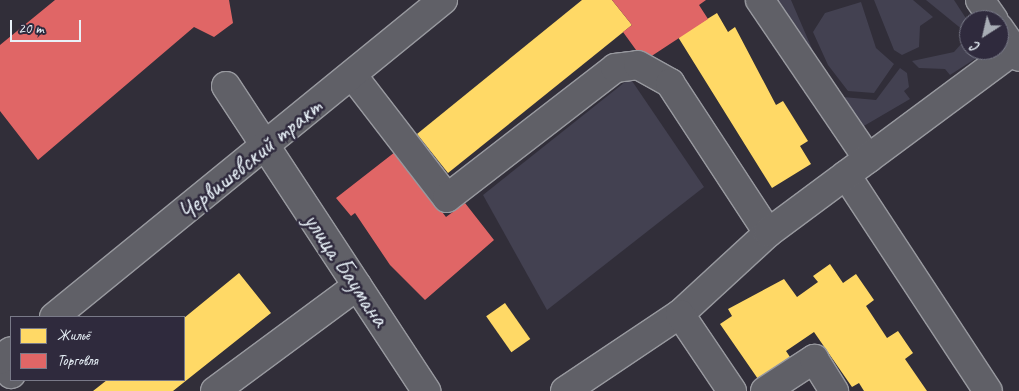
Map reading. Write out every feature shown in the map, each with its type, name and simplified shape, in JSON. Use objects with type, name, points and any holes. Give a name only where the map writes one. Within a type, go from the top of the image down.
[{"type":"main road","name":"Червишевский тракт","points":[[55,316],[264,149],[443,0]]},
{"type":"main road","points":[[760,0],[868,159]]},
{"type":"main road","points":[[565,391],[680,314],[768,233],[868,159],[1017,54],[1009,42]]},
{"type":"main road","points":[[353,76],[447,198],[614,68],[638,64],[670,83],[768,233]]},
{"type":"main road","name":"улица Баумана","points":[[226,86],[264,149],[426,391]]},
{"type":"main road","points":[[846,175],[988,391]]},
{"type":"main road","points":[[216,391],[357,286]]},
{"type":"main road","points":[[680,314],[732,391]]},
{"type":"main road","points":[[10,352],[0,360],[10,373]]},
{"type":"main road","points":[[765,391],[814,359],[834,391]]},
{"type":"main road","points":[[16,381],[24,391]]},
{"type":"shaded area","points":[[775,0],[791,0],[816,58],[843,97],[876,100],[900,68],[907,73],[909,87],[904,91],[910,99],[857,130]]},
{"type":"shaded area","points":[[874,0],[913,0],[933,17],[920,26],[919,47],[902,55],[894,50]]},
{"type":"shaded area","points":[[926,0],[954,0],[961,10],[959,10],[959,27]]},
{"type":"shaded area","points":[[861,2],[876,48],[894,64],[874,93],[848,91],[828,65],[813,32],[825,13]]},
{"type":"shaded area","points":[[959,46],[959,60],[973,60],[950,75],[945,69],[919,68],[912,61],[954,52]]},
{"type":"shaded area","points":[[630,78],[704,187],[547,310],[483,195]]},
{"type":"building: Жильё","points":[[582,0],[612,0],[632,25],[448,173],[417,134]]},
{"type":"building: Жильё","points":[[717,13],[728,32],[735,27],[776,105],[783,101],[808,141],[800,146],[811,164],[772,188],[678,37]]},
{"type":"building: Жильё","points":[[830,264],[843,283],[856,274],[874,300],[866,306],[887,338],[898,331],[913,353],[905,359],[927,391],[864,391],[859,383],[852,387],[814,332],[786,351],[790,357],[758,379],[720,324],[732,316],[728,309],[784,279],[797,297],[818,282],[813,276]]},
{"type":"building: Жильё","points":[[239,273],[271,313],[173,391],[93,391],[106,381],[185,381],[185,317]]},
{"type":"building: Жильё","points":[[505,303],[530,339],[511,352],[486,316]]},
{"type":"building: Торговля","points":[[55,0],[229,0],[233,23],[214,37],[194,27],[38,160],[0,111],[0,45]]},
{"type":"building: Торговля","points":[[612,0],[706,0],[699,5],[708,19],[644,61],[623,32],[632,25]]},
{"type":"building: Торговля","points":[[395,152],[446,217],[465,203],[494,240],[425,300],[390,265],[355,213],[351,216],[336,198]]}]
